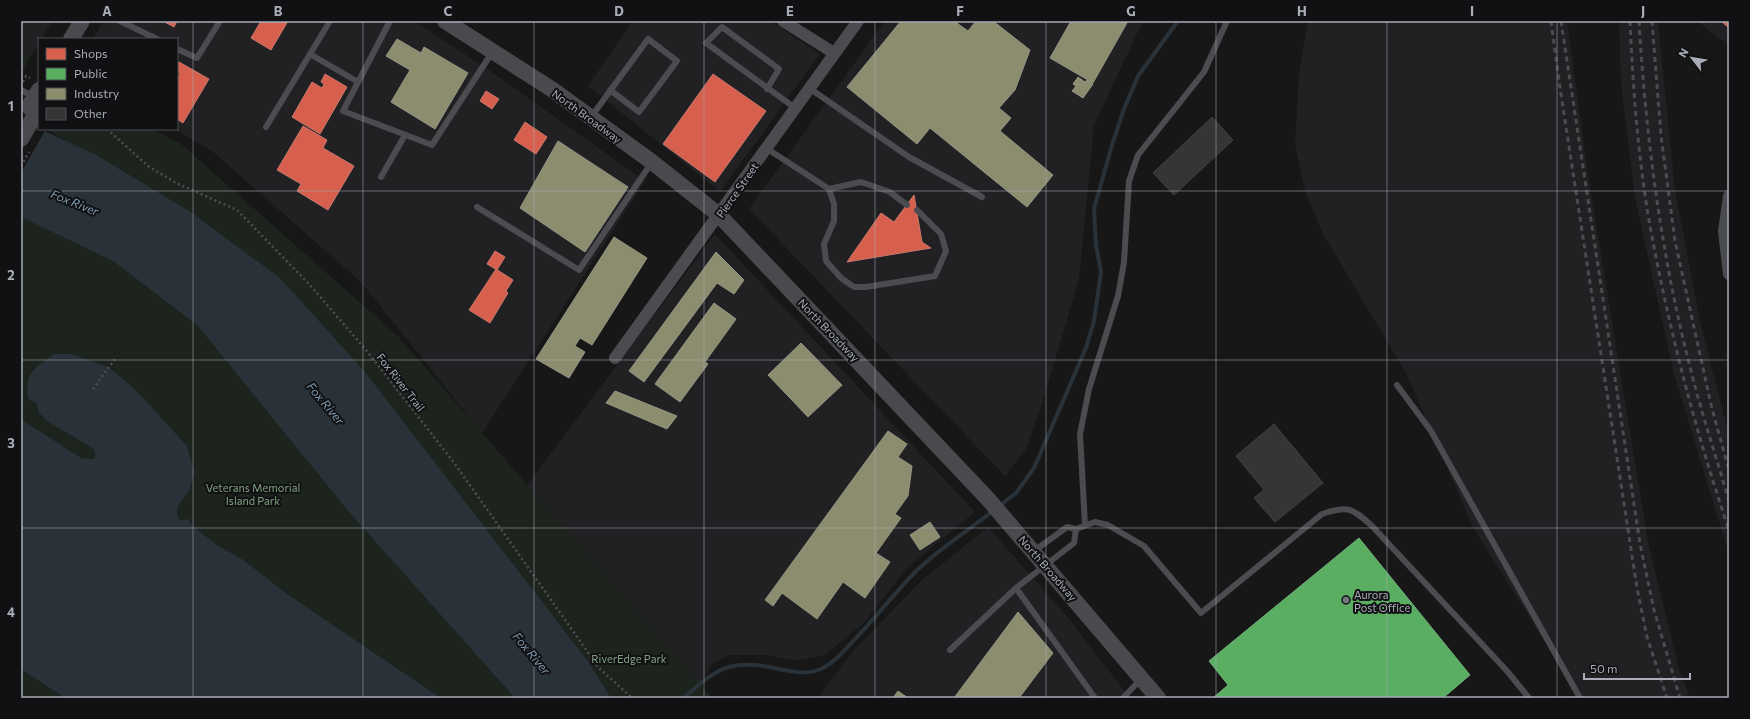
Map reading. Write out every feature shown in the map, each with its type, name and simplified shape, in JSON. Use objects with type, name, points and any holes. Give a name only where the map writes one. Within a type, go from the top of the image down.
[{"type":"main road","points":[[72,38],[81,21]]},
{"type":"main road","name":"North Broadway","points":[[445,21],[494,51],[552,90],[652,162],[719,214],[1008,521],[1158,698]]},
{"type":"main road","points":[[21,139],[35,115],[29,98]]},
{"type":"street","points":[[783,21],[834,53]]},
{"type":"street","name":"Pierce Street","points":[[614,358],[858,21]]},
{"type":"street","points":[[1729,196],[1724,231],[1729,272]]},
{"type":"lane","points":[[120,21],[155,38]]},
{"type":"lane","points":[[178,49],[197,58],[220,21]]},
{"type":"lane","points":[[266,127],[330,21]]},
{"type":"lane","points":[[390,21],[343,111],[432,145],[494,51]]},
{"type":"lane","points":[[1085,525],[1080,434],[1089,390],[1118,296],[1124,262],[1129,181],[1138,155],[1204,72],[1227,21]]},
{"type":"lane","points":[[767,89],[779,68],[722,27],[706,43],[767,89],[795,108]]},
{"type":"lane","points":[[590,118],[610,90],[648,39],[677,61],[639,112],[610,90]]},
{"type":"lane","points":[[310,54],[358,82]]},
{"type":"lane","points":[[809,88],[909,157],[982,197]]},
{"type":"lane","points":[[380,177],[405,135]]},
{"type":"lane","points":[[766,148],[829,189],[834,204],[834,221],[824,244],[826,261],[841,278],[854,287],[866,287],[935,276],[946,251],[941,234],[917,210]]},
{"type":"lane","points":[[477,207],[579,270],[652,162]]},
{"type":"lane","points":[[829,189],[861,182],[890,192],[907,205]]},
{"type":"lane","points":[[1397,385],[1431,431],[1580,698]]},
{"type":"lane","points":[[1034,551],[1067,527],[1076,529],[1095,522],[1108,525],[1144,546],[1201,613],[1322,514],[1340,508],[1357,512],[1372,526],[1506,671],[1529,698]]},
{"type":"lane","points":[[950,650],[1016,588],[1074,543],[1076,529]]},
{"type":"lane","points":[[1016,588],[1095,698]]},
{"type":"lane","points":[[1123,698],[1142,678]]},
{"type":"path","name":"Fox River Trail","points":[[108,130],[148,166],[176,183],[237,210],[310,284],[366,350],[455,464],[599,668],[632,698]]},
{"type":"path","points":[[93,389],[115,359]]},
{"type":"shaded area","points":[[21,21],[52,21],[43,38],[38,38],[38,45],[31,56],[21,51]]},
{"type":"shaded area","points":[[103,21],[414,21],[489,70],[645,181],[482,433],[361,282],[213,152],[177,130],[178,130],[178,38],[94,38]]},
{"type":"shaded area","points":[[633,21],[770,21],[820,54],[720,192],[588,86]]},
{"type":"shaded area","points":[[885,21],[1143,21],[1094,125],[1079,279],[1043,401],[1026,449],[1005,476],[749,209]]},
{"type":"shaded area","points":[[1308,21],[1567,21],[1588,175],[1648,542],[1679,669],[1690,698],[1580,698],[1473,527],[1407,375],[1322,232],[1305,191],[1295,145],[1299,73]]},
{"type":"shaded area","points":[[1619,21],[1658,21],[1675,189],[1700,322],[1729,435],[1729,554],[1674,374],[1635,198],[1621,82]]},
{"type":"shaded area","points":[[1697,21],[1729,21],[1729,46]]},
{"type":"shaded area","points":[[715,234],[975,512],[907,568],[864,623],[825,655],[796,661],[766,655],[730,655],[714,662],[699,684],[527,485]]},
{"type":"shaded area","points":[[988,527],[1070,620],[1130,698],[818,698],[854,650],[922,580]]},
{"type":"green space","points":[[21,51],[31,56],[21,74]]},
{"type":"green space","name":"RiverEdge Park","points":[[49,130],[155,130],[181,144],[398,336],[712,698],[611,698],[590,664],[280,278]]},
{"type":"green space","name":"Veterans Memorial Island Park","points":[[21,217],[113,261],[197,325],[349,512],[515,698],[441,698],[290,596],[242,559],[217,545],[194,527],[188,519],[180,520],[177,515],[177,508],[181,504],[187,446],[136,390],[36,403],[39,413],[47,421],[95,450],[95,459],[81,458],[21,419]]},
{"type":"green space","points":[[21,669],[65,698],[21,698]]},
{"type":"water","name":"Fox River","points":[[21,120],[38,128],[38,130],[42,130],[96,155],[189,211],[280,278],[365,372],[590,664],[611,698],[515,698],[349,512],[197,325],[113,261],[21,217]]},
{"type":"water","points":[[54,354],[71,354],[108,367],[136,390],[187,446],[194,472],[190,489],[177,508],[177,515],[180,520],[188,519],[194,527],[217,545],[242,559],[290,596],[441,698],[65,698],[21,669],[21,419],[81,458],[95,459],[95,450],[47,421],[39,413],[36,403],[28,398],[27,389],[30,376],[37,367]]},
{"type":"pier","points":[[21,118],[38,126],[38,130],[45,130],[21,173]]},
{"type":"building: Shops","points":[[163,21],[177,21],[174,27]]},
{"type":"building: Shops","points":[[261,21],[288,21],[271,50],[251,38]]},
{"type":"building: Shops","points":[[1721,21],[1729,21],[1729,28]]},
{"type":"building: Shops","points":[[179,62],[209,79],[183,123],[178,120],[178,77],[180,74],[178,73]]},
{"type":"building: Shops","points":[[325,74],[347,87],[320,134],[292,117],[312,82],[322,88],[324,84],[321,82]]},
{"type":"building: Shops","points":[[713,74],[766,111],[715,182],[663,144]]},
{"type":"building: Shops","points":[[486,91],[499,99],[492,109],[480,101]]},
{"type":"building: Shops","points":[[525,122],[547,137],[536,154],[514,140]]},
{"type":"building: Shops","points":[[303,126],[327,140],[323,148],[354,166],[328,210],[297,191],[301,184],[277,170]]},
{"type":"building: Shops","points":[[914,195],[922,242],[931,248],[847,262],[881,213],[894,222]]},
{"type":"building: Shops","points":[[495,251],[505,257],[497,270],[487,264]]},
{"type":"building: Shops","points":[[496,269],[513,280],[506,291],[508,293],[490,323],[469,310]]},
{"type":"building: Public","name":"Aurora Post Office","points":[[1359,538],[1470,675],[1443,698],[1213,698],[1228,685],[1209,661]]},
{"type":"building: Industry","points":[[901,21],[954,21],[968,31],[976,21],[993,21],[1030,50],[1015,90],[999,108],[1011,118],[1000,131],[1053,175],[1027,207],[930,128],[917,144],[847,87]]},
{"type":"building: Industry","points":[[1071,21],[1128,21],[1093,83],[1050,58]]},
{"type":"building: Industry","points":[[397,39],[421,53],[424,47],[468,73],[435,129],[391,102],[410,70],[386,56]]},
{"type":"building: Industry","points":[[1078,77],[1085,82],[1087,80],[1093,84],[1083,98],[1072,91],[1076,86],[1073,84]]},
{"type":"building: Industry","points":[[558,141],[628,187],[585,252],[520,208]]},
{"type":"building: Industry","points":[[614,237],[647,258],[592,345],[580,338],[575,346],[585,352],[569,378],[536,359]]},
{"type":"building: Industry","points":[[716,252],[744,280],[734,294],[717,283],[644,382],[629,371]]},
{"type":"building: Industry","points":[[714,303],[736,319],[705,362],[708,364],[680,402],[655,384]]},
{"type":"building: Industry","points":[[801,343],[842,385],[808,417],[768,375]]},
{"type":"building: Industry","points":[[615,391],[677,416],[667,429],[606,403]]},
{"type":"building: Industry","points":[[888,431],[907,444],[898,457],[912,466],[908,496],[895,514],[901,518],[876,553],[890,562],[865,598],[843,582],[817,619],[782,593],[773,606],[765,600]]},
{"type":"building: Industry","points":[[930,522],[940,537],[920,550],[910,535]]},
{"type":"building: Industry","points":[[1018,612],[1053,653],[1019,698],[954,698]]},
{"type":"building: Industry","points":[[898,691],[908,698],[893,698]]},
{"type":"building: Other","points":[[1212,117],[1233,140],[1174,195],[1153,173]]},
{"type":"building: Other","points":[[1274,424],[1323,483],[1275,522],[1254,498],[1264,490],[1236,456]]},
{"type":"waterway","points":[[998,507],[1016,493],[1034,468],[1086,348],[1094,321],[1101,272],[1096,245],[1094,209],[1112,145],[1124,109],[1138,76],[1178,21]]},
{"type":"waterway","points":[[684,698],[695,687],[716,672],[738,665],[763,666],[800,672],[816,671],[826,666],[843,652],[916,571],[993,511]]},
{"type":"railway","points":[[1551,21],[1637,588],[1647,637],[1667,698]]},
{"type":"railway","points":[[1561,21],[1640,544],[1654,610],[1680,698]]},
{"type":"railway","points":[[1630,21],[1634,98],[1639,149],[1657,265],[1674,341],[1694,417],[1729,530]]},
{"type":"railway","points":[[1639,21],[1646,109],[1656,196],[1671,282],[1694,384],[1729,501]]},
{"type":"railway","points":[[1652,21],[1661,136],[1675,241],[1712,409],[1729,470]]},
{"type":"place","name":"Aurora Post Office","points":[[1346,600]]}]
